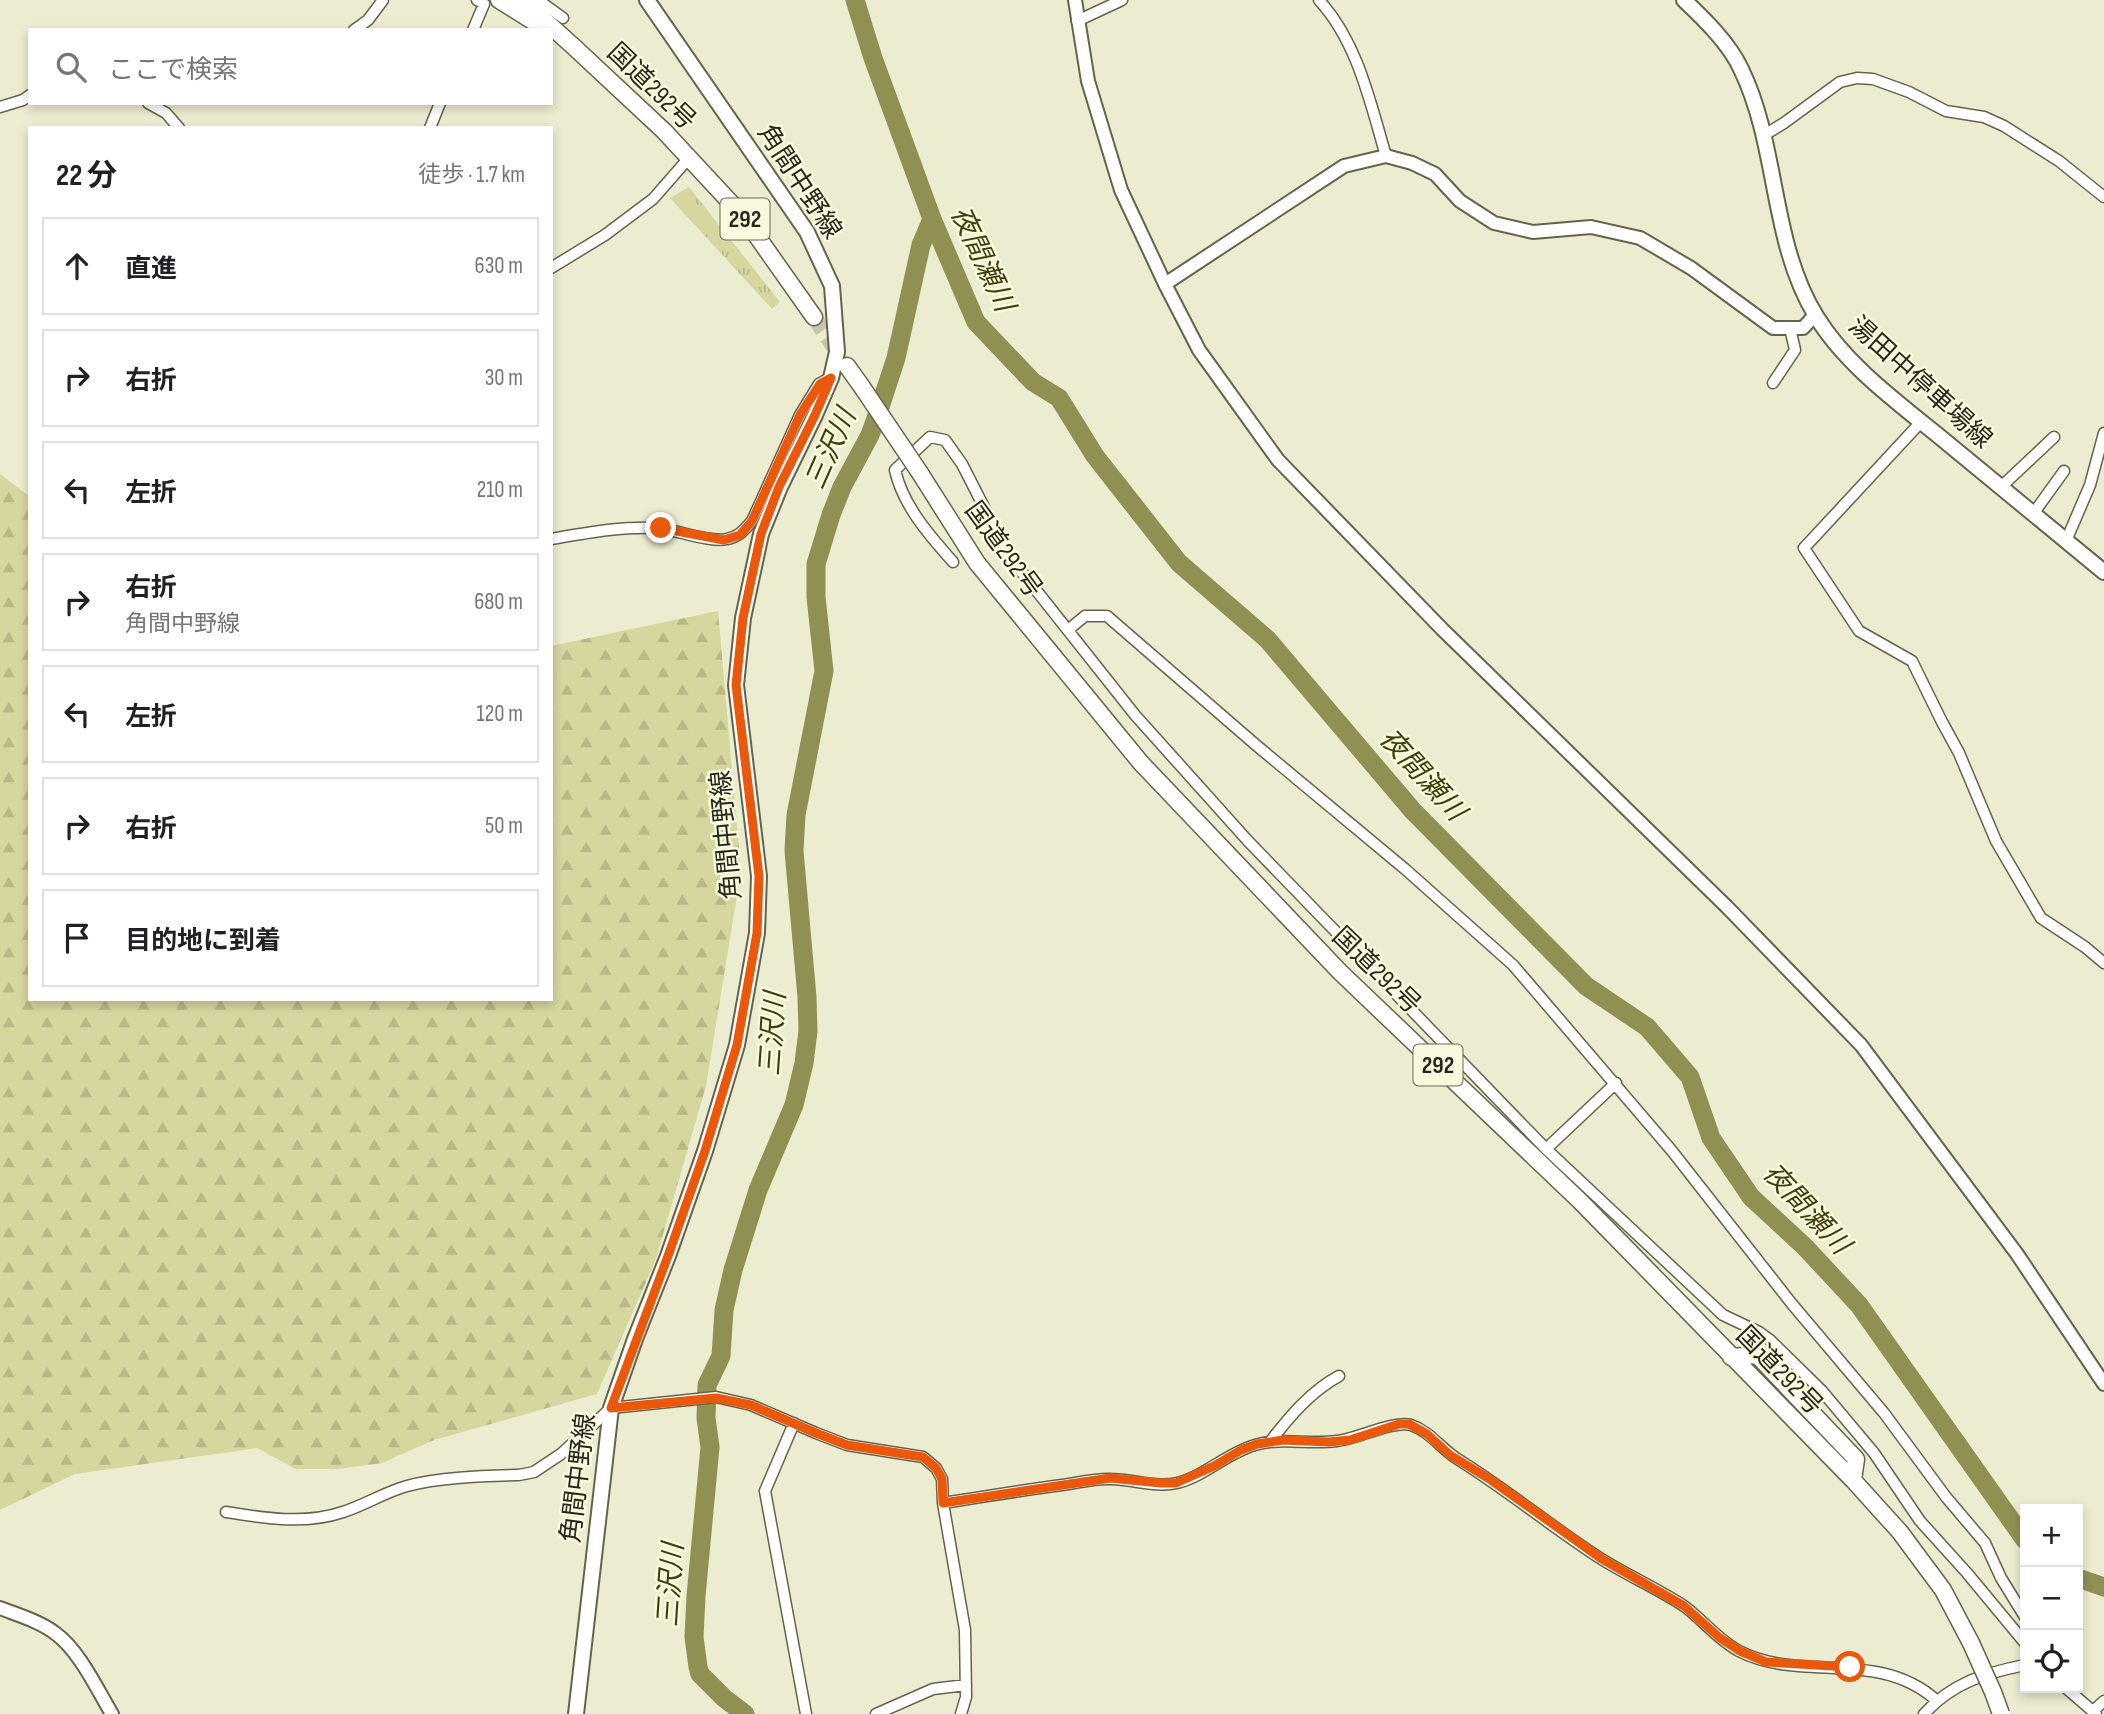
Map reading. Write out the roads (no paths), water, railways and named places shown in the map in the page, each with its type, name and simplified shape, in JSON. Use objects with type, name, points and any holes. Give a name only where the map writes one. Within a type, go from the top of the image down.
[{"type":"highway","name":"292","points":[[499,0],[544,28]]},
{"type":"highway","name":"国道292号","points":[[522,0],[664,131],[742,215],[814,317]]},
{"type":"highway","name":"292","points":[[553,34],[574,47]]},
{"type":"highway","name":"国道292号","points":[[847,366],[977,563],[1141,763],[1340,972],[1581,1202],[1853,1480],[1900,1532],[1943,1590],[1971,1643],[2001,1714]]},
{"type":"main road","name":"角間中野線","points":[[573,1713],[611,1408],[705,1151],[737,1045],[757,933],[759,876],[736,685],[743,618],[761,534],[779,487],[831,378],[836,352],[832,286],[807,232],[647,0]]},
{"type":"main road","name":"湯田中停車場線","points":[[1684,0],[1710,25],[1740,66],[1753,97],[1779,214],[1798,280],[1815,315],[1834,343],[1856,366],[1921,422],[2104,572]]},
{"type":"street","points":[[357,28],[368,20],[383,0]]},
{"type":"street","points":[[474,28],[484,4],[477,0]]},
{"type":"street","points":[[538,0],[564,18]]},
{"type":"street","points":[[1075,0],[1088,81],[1121,190],[1199,350],[1278,460],[1443,631],[1727,907],[1861,1045],[2017,1254],[2104,1384]]},
{"type":"street","points":[[1077,21],[1122,0]]},
{"type":"street","points":[[1319,0],[1329,11],[1361,68],[1386,156]]},
{"type":"street","points":[[1763,136],[1840,82],[1857,78],[1873,79],[1909,92],[1946,111],[1984,117],[2004,126],[2059,161],[2104,197]]},
{"type":"street","points":[[0,107],[28,97]]},
{"type":"street","points":[[152,105],[166,113],[177,126]]},
{"type":"street","points":[[431,126],[439,105]]},
{"type":"street","points":[[1165,284],[1344,166],[1386,156],[1412,163],[1435,174],[1460,201],[1494,223],[1533,232],[1591,227],[1640,238],[1691,268],[1773,328],[1803,328],[1815,315]]},
{"type":"street","points":[[553,267],[605,235],[653,199],[688,159]]},
{"type":"street","points":[[1773,383],[1794,349],[1790,328]]},
{"type":"street","points":[[553,539],[643,528],[661,528],[724,540],[740,535],[752,521],[800,415],[820,384],[831,378]]},
{"type":"street","points":[[1921,422],[1804,548],[1859,631],[1912,661],[1959,753],[1996,841],[2040,918],[2085,947],[2104,963]]},
{"type":"street","points":[[2066,541],[2090,485],[2104,433]]},
{"type":"street","points":[[2001,487],[2054,437]]},
{"type":"street","points":[[953,562],[928,535],[899,487],[895,470],[930,438],[945,440],[962,464],[1009,556],[1135,715],[1248,841],[1546,1149],[1723,1315],[1770,1340],[1822,1391],[1874,1453],[1920,1521],[2020,1637]]},
{"type":"street","points":[[2033,514],[2064,471]]},
{"type":"street","points":[[1068,630],[1085,616],[1108,617],[1405,869],[1513,965],[1616,1083],[1792,1304],[1884,1413],[1946,1497],[1985,1543],[2001,1578],[2020,1609]]},
{"type":"street","points":[[1546,1149],[1616,1083]]},
{"type":"street","points":[[1270,1442],[1306,1400],[1339,1376]]},
{"type":"street","points":[[226,1512],[289,1519],[327,1517],[406,1486],[534,1472],[561,1454],[611,1408],[724,1398],[751,1405],[847,1445],[923,1457],[936,1468],[942,1479],[943,1503],[965,1630],[966,1685],[961,1714]]},
{"type":"street","points":[[794,1423],[765,1491],[806,1714]]},
{"type":"street","points":[[943,1503],[1110,1478],[1176,1483],[1241,1450],[1270,1442],[1350,1440],[1399,1424],[1409,1424],[1427,1434],[1450,1455],[1491,1480],[1602,1559],[1684,1606],[1720,1638],[1740,1651],[1766,1662],[1850,1667],[1904,1679],[1924,1689],[1936,1700]]},
{"type":"street","points":[[0,1608],[56,1633],[72,1649],[112,1714]]},
{"type":"street","points":[[1924,1714],[1936,1700],[1956,1686],[2003,1669],[2020,1666]]},
{"type":"street","points":[[876,1714],[933,1689],[966,1685]]},
{"type":"street","points":[[2074,1693],[2098,1707]]},
{"type":"waterway","name":"夜間瀬川","points":[[855,0],[873,58],[932,219],[976,322],[1033,382],[1059,398],[1095,456],[1179,563],[1267,639],[1413,811],[1586,986],[1647,1027],[1690,1077],[1711,1138],[1751,1197],[1805,1247],[1859,1305],[2020,1533]]},
{"type":"waterway","name":"三沢川","points":[[745,1714],[700,1674],[694,1637],[710,1447],[706,1418],[707,1385],[721,1356],[724,1310],[733,1270],[758,1190],[794,1105],[804,1063],[808,1031],[807,997],[794,851],[796,815],[824,671],[816,597],[816,564],[842,487],[870,435],[879,410],[896,358],[921,245],[932,219]]},
{"type":"waterway","name":"夜間瀬川","points":[[2083,1580],[2104,1587]]},
{"type":"tunnel","points":[[814,317],[840,356]]}]
